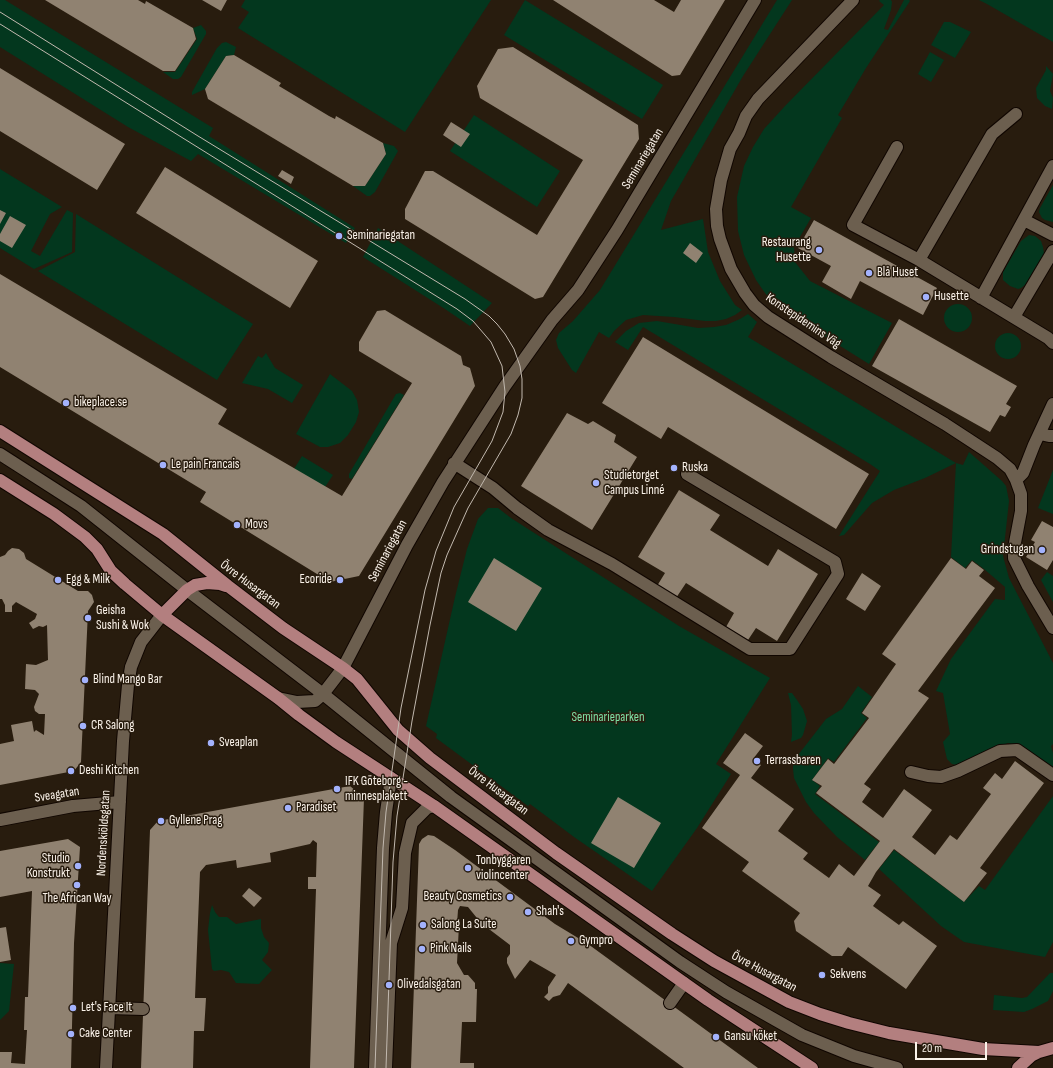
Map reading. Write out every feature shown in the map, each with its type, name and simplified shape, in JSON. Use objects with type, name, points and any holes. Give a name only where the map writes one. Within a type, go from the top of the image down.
[{"type":"main road","name":"Övre Husargatan","points":[[0,431],[163,534],[283,628],[357,679],[398,730],[430,758],[556,853],[672,934],[714,961],[771,993],[804,1009],[820,1014],[889,1033],[983,1049],[1039,1052]]},
{"type":"main road","points":[[0,480],[54,514],[85,537],[97,549],[111,571],[124,584],[162,615],[278,698],[321,731],[434,806],[684,982],[812,1068]]},
{"type":"main road","name":"Nordenskiöldsgatan","points":[[162,615],[187,590],[195,585],[206,583],[228,586]]},
{"type":"main road","points":[[1018,1068],[1031,1056],[1053,1048]]},
{"type":"street","name":"Seminariegatan","points":[[278,698],[304,702],[315,701],[323,694],[343,668],[407,545],[454,463],[505,386],[552,320],[578,290],[755,0]]},
{"type":"street","name":"Konstepidemins Väg","points":[[854,0],[758,99],[746,116],[730,149],[718,193],[716,209],[717,226],[725,254],[731,270],[745,293],[754,305],[768,317],[831,357],[945,424],[997,458],[1010,469],[1021,494],[1021,511],[1014,548],[1014,558],[1024,580],[1053,628]]},
{"type":"street","points":[[919,260],[992,134],[1016,114]]},
{"type":"street","points":[[897,147],[852,225],[919,260],[1048,338],[1053,343]]},
{"type":"street","points":[[981,298],[1053,166]]},
{"type":"street","points":[[1024,220],[1053,235]]},
{"type":"street","points":[[1014,317],[1053,251]]},
{"type":"street","points":[[1016,480],[1023,473],[1051,409]]},
{"type":"street","points":[[1040,434],[1053,436]]},
{"type":"street","points":[[0,454],[82,506],[187,590],[323,694],[452,797],[680,962],[739,1000],[802,1035],[854,1056],[896,1068]]},
{"type":"street","points":[[454,463],[493,488],[517,508],[548,530],[612,564],[750,649],[790,649],[838,574],[835,562],[687,474]]},
{"type":"street","name":"Nordenskiöldsgatan","points":[[106,1068],[123,741],[128,686],[132,667],[142,642],[162,615]]},
{"type":"street","points":[[911,772],[941,777],[958,771],[1000,751],[1017,750],[1053,775]]},
{"type":"street","points":[[375,1068],[383,848],[391,778]]},
{"type":"street","name":"Sveagatan","points":[[0,820],[74,806],[120,802]]},
{"type":"street","points":[[386,1068],[391,943],[402,908],[405,854],[412,823],[427,808],[434,806]]},
{"type":"street","points":[[670,1003],[684,982]]},
{"type":"street","points":[[109,1008],[143,1009]]},
{"type":"green space","points":[[0,0],[5,0],[213,128],[209,136],[355,228],[346,243],[198,154],[191,161],[128,127],[0,47]]},
{"type":"green space","points":[[245,0],[491,0],[405,132],[238,28],[249,12],[241,7]]},
{"type":"green space","points":[[525,0],[663,85],[642,119],[504,35]]},
{"type":"green space","points":[[777,0],[792,0],[743,76],[671,201],[661,230],[703,219],[708,252],[720,281],[735,305],[742,310],[726,319],[716,321],[643,315],[626,320],[609,338],[599,332],[576,373],[572,370],[558,348],[556,340],[559,333],[573,321],[600,290]]},
{"type":"green space","points":[[891,0],[892,2],[891,10],[884,29],[888,30],[904,0],[910,1],[866,68],[838,115],[842,118],[791,207],[811,218],[794,247],[795,262],[810,281],[892,323],[869,364],[789,314],[774,303],[765,293],[756,280],[744,255],[738,231],[737,197],[744,166],[764,129],[884,5],[879,1]]},
{"type":"green space","points":[[979,0],[1053,0],[1053,42],[987,4]]},
{"type":"green space","points":[[944,22],[950,22],[971,32],[955,58],[931,45]]},
{"type":"green space","points":[[201,25],[206,31],[206,34],[181,77],[178,79],[173,79],[163,72],[175,72],[197,39],[193,28]]},
{"type":"green space","points":[[226,42],[236,47],[234,55],[226,56],[205,89],[192,95],[192,92],[217,48],[222,43]]},
{"type":"green space","points":[[930,52],[944,60],[931,82],[918,74]]},
{"type":"green space","points":[[1046,66],[1053,74],[1050,91],[1053,98],[1052,109],[1045,106],[1037,98],[1036,88],[1046,70]]},
{"type":"green space","points":[[474,115],[560,171],[537,207],[450,151]]},
{"type":"green space","points":[[383,143],[394,146],[398,151],[375,192],[370,196],[367,196],[353,186],[365,186],[386,154]]},
{"type":"green space","points":[[0,169],[62,207],[50,214],[31,251],[40,256],[67,210],[73,213],[72,252],[34,269],[0,248]]},
{"type":"green space","points":[[1053,185],[1053,222],[1042,218],[1039,212]]},
{"type":"green space","points":[[76,214],[253,324],[217,380],[38,271],[75,252]]},
{"type":"green space","points":[[378,228],[492,303],[470,326],[363,257]]},
{"type":"green space","points":[[1029,235],[1035,236],[1041,241],[1044,254],[1025,285],[1018,289],[1010,286],[1003,280],[1003,272],[1021,241]]},
{"type":"green space","points":[[958,304],[968,308],[972,318],[968,328],[958,332],[948,328],[944,318],[948,308]]},
{"type":"green space","points":[[748,314],[757,322],[748,337],[956,463],[925,478],[894,490],[872,503],[844,535],[839,536],[880,471],[643,327],[628,350],[615,342],[626,331],[639,323],[657,321],[698,328],[714,327],[726,325]]},
{"type":"green space","points":[[1008,333],[1018,336],[1021,346],[1018,356],[1008,359],[998,356],[995,346],[998,336]]},
{"type":"green space","points":[[266,353],[275,368],[303,385],[292,403],[268,389],[242,383],[258,356],[262,358]]},
{"type":"green space","points":[[330,374],[352,391],[357,400],[359,412],[356,422],[348,435],[340,443],[328,447],[320,447],[296,434]]},
{"type":"green space","points":[[400,393],[404,395],[352,479],[349,478],[349,474],[396,394]]},
{"type":"green space","points":[[969,452],[1006,486],[1009,501],[1003,556],[1009,578],[1053,663],[1053,744],[1051,746],[1053,753],[1053,769],[1026,749],[1008,743],[957,765],[952,764],[947,759],[943,742],[950,734],[943,693],[936,691],[951,659],[995,599],[1005,600],[1005,587],[984,569],[972,560],[965,568],[951,557],[956,463],[963,465]]},
{"type":"green space","points":[[302,456],[333,475],[325,487],[294,469]]},
{"type":"green space","points":[[1053,470],[1053,514],[1038,508]]},
{"type":"green space","name":"Seminarieparken","points":[[488,508],[498,508],[511,518],[679,626],[770,678],[716,764],[731,774],[697,828],[652,891],[574,837],[530,804],[528,806],[436,738],[437,734],[426,726],[467,549],[478,519]]},
{"type":"green space","points":[[1047,572],[1053,576],[1053,602],[1041,580]]},
{"type":"green space","points":[[858,686],[872,697],[861,713],[867,718],[834,762],[828,758],[812,780],[820,786],[815,794],[879,842],[865,860],[837,837],[814,813],[806,802],[794,778],[793,769],[795,759],[826,719],[842,709]]},
{"type":"green space","points":[[788,693],[792,693],[797,700],[803,709],[807,721],[801,738],[791,742],[791,705]]},
{"type":"green space","points":[[1053,796],[1053,942],[1045,957],[964,942],[941,926],[879,869],[894,850],[964,902],[979,886],[985,890]]},
{"type":"green space","points":[[212,905],[219,917],[227,917],[236,924],[261,919],[261,928],[264,937],[269,943],[268,952],[262,960],[272,970],[259,984],[236,983],[229,972],[221,970],[214,971],[212,969],[208,930]]},
{"type":"green space","points":[[0,963],[14,964],[9,1011],[0,1020]]},
{"type":"green space","points":[[1050,973],[1053,973],[1053,991],[1048,1001],[1024,1012],[993,1010],[994,995],[1022,998],[1027,997]]},
{"type":"building","points":[[45,0],[138,0],[145,4],[146,1],[193,28],[196,39],[175,71],[163,71]]},
{"type":"building","points":[[202,0],[227,0],[221,11]]},
{"type":"building","points":[[553,0],[654,0],[674,12],[681,0],[725,0],[680,75],[672,76]]},
{"type":"building","points":[[513,47],[638,125],[639,139],[543,297],[535,299],[405,219],[405,209],[425,171],[433,171],[537,235],[583,160],[480,98],[477,86],[498,49]]},
{"type":"building","points":[[234,55],[281,83],[279,86],[329,116],[335,119],[336,116],[383,143],[386,154],[365,186],[353,186],[208,99],[205,89],[226,56]]},
{"type":"building","points":[[0,68],[125,144],[97,190],[0,131]]},
{"type":"building","points":[[451,122],[470,134],[461,147],[443,135]]},
{"type":"building","points":[[165,167],[318,261],[290,308],[136,213]]},
{"type":"building","points":[[282,170],[294,177],[291,184],[278,176]]},
{"type":"building","points":[[0,210],[6,213],[0,224]]},
{"type":"building","points":[[10,216],[26,225],[12,248],[0,241],[0,234]]},
{"type":"building","name":"Blå Huset","points":[[814,220],[937,288],[923,315],[860,281],[851,299],[822,282],[831,266],[798,248]]},
{"type":"building","points":[[690,243],[703,253],[696,263],[683,253]]},
{"type":"building","points":[[0,274],[227,409],[218,424],[342,496],[412,383],[359,351],[359,342],[377,311],[385,310],[461,356],[463,365],[470,368],[475,386],[359,576],[330,582],[200,502],[206,492],[0,367]]},
{"type":"building","points":[[899,319],[1017,386],[1006,404],[1011,407],[1005,417],[1000,415],[990,432],[872,366]]},
{"type":"building","points":[[643,337],[869,474],[836,529],[668,427],[661,439],[602,403]]},
{"type":"building","points":[[567,413],[588,424],[593,421],[616,435],[614,442],[637,457],[592,530],[521,486]]},
{"type":"building","points":[[679,490],[720,515],[710,530],[768,566],[778,549],[818,574],[777,641],[756,628],[748,640],[726,627],[734,613],[686,583],[676,598],[657,586],[665,573],[638,557]]},
{"type":"building","name":"Grindstugan","points":[[1042,521],[1053,527],[1053,560],[1047,570],[1026,557],[1035,542],[1031,540]]},
{"type":"building","points":[[12,548],[19,549],[24,553],[26,559],[78,591],[88,591],[92,595],[94,602],[88,611],[81,762],[74,771],[0,785],[0,744],[14,741],[11,725],[32,721],[34,732],[36,730],[44,735],[45,714],[39,714],[35,711],[34,707],[39,694],[35,690],[25,689],[26,664],[36,665],[48,660],[47,625],[43,627],[39,626],[33,629],[29,623],[35,619],[37,614],[16,602],[12,606],[12,612],[5,612],[5,605],[2,599],[0,599],[0,557],[5,555]]},
{"type":"building","points":[[494,558],[542,588],[516,631],[468,602]]},
{"type":"building","points":[[951,558],[966,569],[972,561],[984,570],[979,576],[995,588],[918,691],[929,698],[864,784],[871,789],[862,802],[883,818],[904,789],[932,810],[912,837],[935,855],[950,835],[957,840],[991,794],[983,788],[995,773],[1002,779],[1015,761],[1044,783],[980,868],[987,873],[964,902],[894,849],[876,872],[868,886],[881,895],[873,906],[899,925],[903,921],[937,946],[906,989],[848,947],[842,956],[832,956],[796,931],[794,921],[800,913],[742,871],[749,862],[702,828],[740,775],[723,763],[745,733],[763,746],[753,759],[761,765],[751,778],[794,809],[778,831],[808,853],[803,859],[829,878],[839,864],[854,876],[880,841],[816,793],[822,786],[812,780],[828,759],[834,764],[869,718],[862,713],[896,664],[882,654]]},
{"type":"building","points":[[862,573],[881,586],[865,611],[846,599]]},
{"type":"building","points":[[350,786],[364,798],[354,1068],[310,1068],[316,889],[308,889],[308,877],[316,877],[317,843],[313,840],[310,844],[270,853],[271,862],[237,868],[236,860],[206,865],[200,872],[195,998],[206,998],[204,1031],[194,1031],[193,1068],[141,1068],[150,830],[158,821]]},
{"type":"building","points":[[618,797],[661,823],[634,868],[591,843]]},
{"type":"building","points":[[428,835],[434,836],[455,850],[555,924],[588,944],[758,1068],[684,1068],[568,983],[560,995],[553,997],[549,1001],[544,997],[548,993],[548,987],[556,975],[530,960],[515,979],[507,963],[507,958],[510,954],[510,945],[481,923],[468,907],[460,906],[458,910],[457,924],[459,925],[457,963],[464,975],[468,975],[475,983],[475,989],[477,989],[476,1022],[462,1022],[460,1063],[474,1063],[474,1068],[411,1068],[419,844],[422,839]]},
{"type":"building","points":[[68,839],[80,847],[74,943],[71,1068],[0,1068],[0,1052],[12,1052],[11,1063],[25,1064],[27,1030],[24,1030],[25,997],[28,997],[32,891],[0,897],[0,851]]},
{"type":"building","points":[[249,888],[262,898],[254,907],[242,896]]},
{"type":"building","points":[[6,927],[11,960],[0,962],[0,928]]},
{"type":"tram line","points":[[0,12],[198,136],[465,299],[489,316],[497,324],[514,349],[520,366],[522,379],[522,398],[518,415],[511,434],[468,508],[447,555],[441,573],[430,625],[412,721],[397,816],[393,862],[386,1068]]},
{"type":"tram line","points":[[0,24],[457,309],[473,321],[491,342],[502,366],[505,392],[503,412],[492,441],[454,507],[436,551],[425,590],[401,708],[386,812],[383,848],[375,1068]]},
{"type":"place","name":"Seminariegatan","points":[[339,236]]},
{"type":"place","name":"Restaurang Husette","points":[[819,250]]},
{"type":"place","name":"Blå Huset","points":[[869,273]]},
{"type":"place","name":"Husette","points":[[926,297]]},
{"type":"place","name":"bikeplace.se","points":[[66,403]]},
{"type":"place","name":"Le pain Francais","points":[[163,465]]},
{"type":"place","name":"Ruska","points":[[674,468]]},
{"type":"place","name":"Studietorget Campus Linné","points":[[596,483]]},
{"type":"place","name":"Movs","points":[[237,525]]},
{"type":"place","name":"Grindstugan","points":[[1042,550]]},
{"type":"place","name":"Egg & Milk","points":[[58,580]]},
{"type":"place","name":"Ecoride","points":[[340,580]]},
{"type":"place","name":"Geisha Sushi & Wok","points":[[88,618]]},
{"type":"place","name":"Blind Mango Bar","points":[[85,680]]},
{"type":"place","name":"CR Salong","points":[[83,726]]},
{"type":"place","name":"Sveaplan","points":[[211,743]]},
{"type":"place","name":"Terrassbaren","points":[[757,761]]},
{"type":"place","name":"Deshi Kitchen","points":[[71,771]]},
{"type":"place","name":"IFK Göteborg - minnesplakett","points":[[337,789]]},
{"type":"place","name":"Paradiset","points":[[288,808]]},
{"type":"place","name":"Gyllene Prag","points":[[161,821]]},
{"type":"place","name":"Studio Konstrukt","points":[[78,866]]},
{"type":"place","name":"Tonbyggaren violincenter","points":[[468,868]]},
{"type":"place","name":"The African Way","points":[[77,885]]},
{"type":"place","name":"Beauty Cosmetics","points":[[510,897]]},
{"type":"place","name":"Shah's","points":[[528,912]]},
{"type":"place","name":"Salong La Suite","points":[[423,925]]},
{"type":"place","name":"Gympro","points":[[571,941]]},
{"type":"place","name":"Pink Nails","points":[[422,949]]},
{"type":"place","name":"Sekvens","points":[[822,975]]},
{"type":"place","name":"Olivedalsgatan","points":[[389,985]]},
{"type":"place","name":"Let's Face It","points":[[73,1008]]},
{"type":"place","name":"Cake Center","points":[[71,1034]]},
{"type":"place","name":"Gansu köket","points":[[716,1037]]}]
